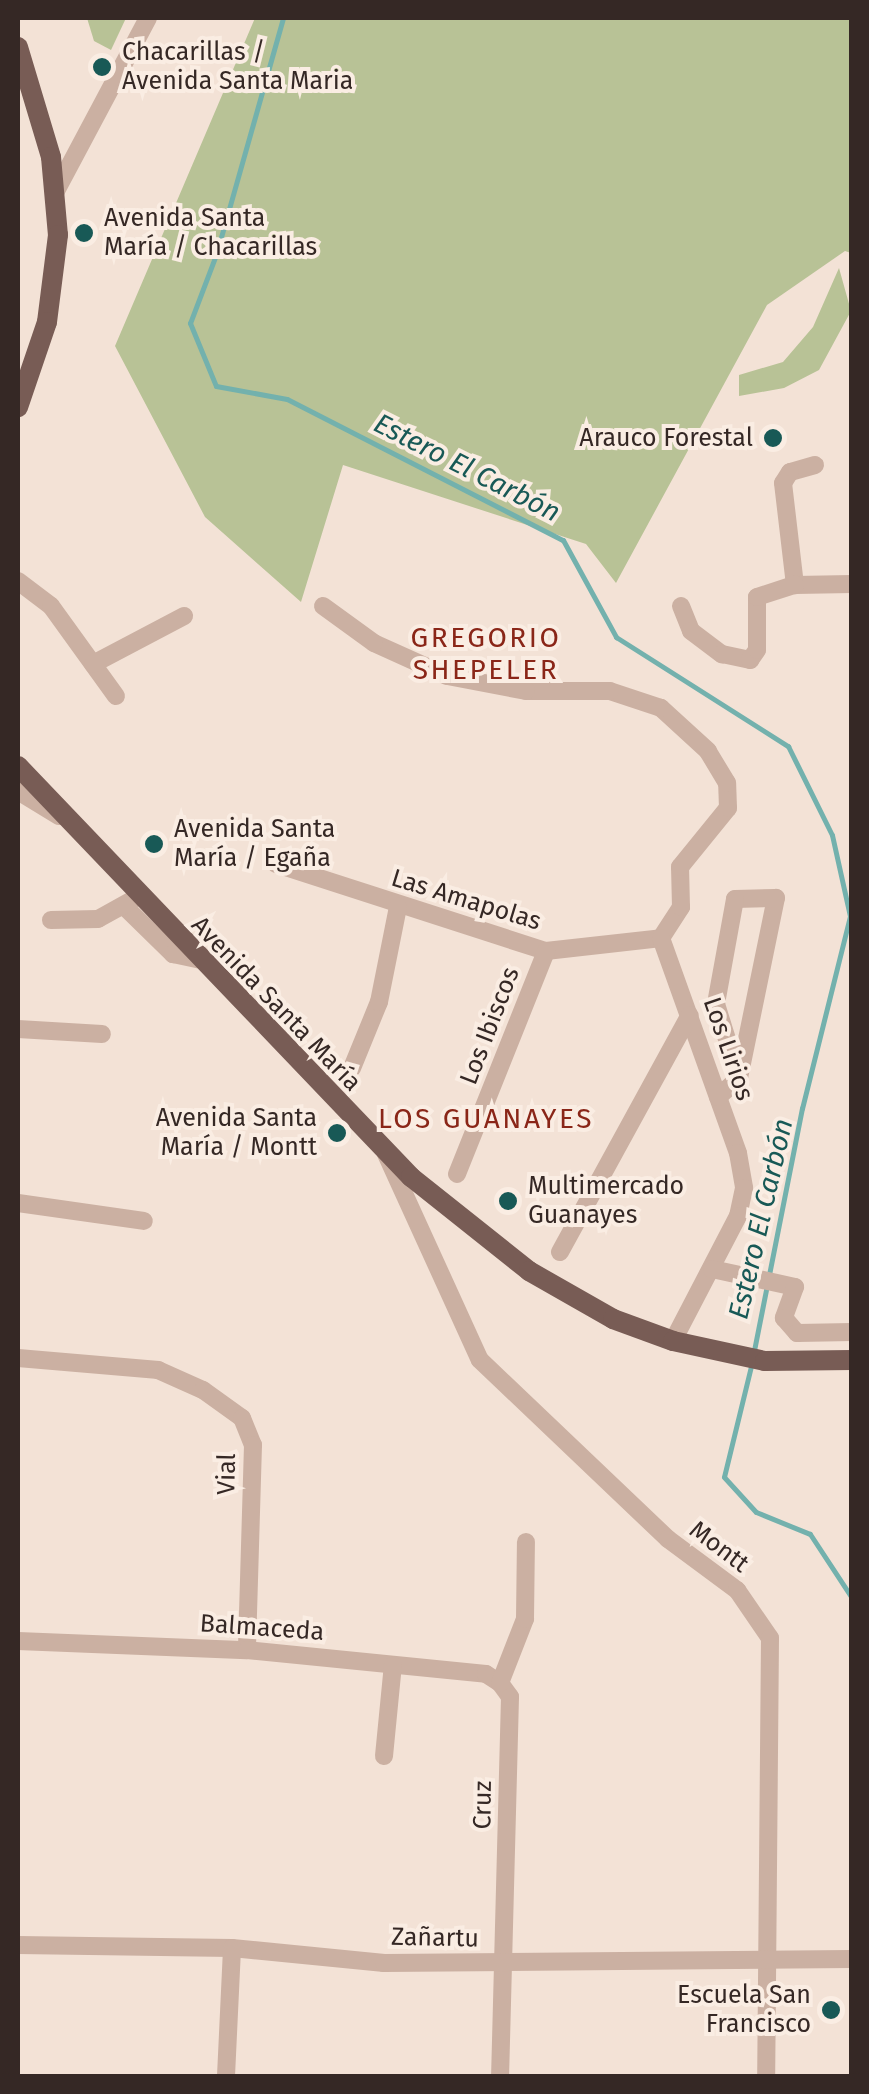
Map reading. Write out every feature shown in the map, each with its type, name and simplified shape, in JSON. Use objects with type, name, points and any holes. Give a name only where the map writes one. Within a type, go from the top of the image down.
[{"type":"main road","points":[[18,48],[44,123],[56,191],[52,294],[18,407]]},
{"type":"main road","name":"Avenida Santa María","points":[[18,766],[130,901],[197,959],[384,1150],[529,1271],[598,1312],[673,1342],[765,1361],[852,1360]]},
{"type":"street","points":[[56,191],[148,18]]},
{"type":"street","points":[[796,584],[782,482],[790,472],[815,465]]},
{"type":"street","points":[[18,580],[50,606],[116,696]]},
{"type":"street","points":[[681,606],[692,631],[722,654],[750,660],[757,650],[757,596],[796,584],[852,584]]},
{"type":"street","points":[[324,606],[374,643],[447,676],[526,692],[628,695],[687,726],[724,776],[730,799],[720,825],[680,866],[680,907],[661,938]]},
{"type":"street","points":[[94,664],[184,616]]},
{"type":"street","points":[[18,791],[68,822]]},
{"type":"street","name":"Las Amapolas","points":[[276,864],[398,907],[546,951],[661,938]]},
{"type":"street","points":[[718,1097],[739,1078],[776,898],[735,899],[716,1004],[739,1078]]},
{"type":"street","points":[[51,920],[86,922],[130,901]]},
{"type":"street","points":[[352,1068],[379,1002],[398,907]]},
{"type":"street","name":"Los Lirios","points":[[661,938],[718,1097],[744,1188],[712,1269],[673,1342]]},
{"type":"street","name":"Los Ibiscos","points":[[457,1174],[546,951]]},
{"type":"street","points":[[560,1252],[690,1015]]},
{"type":"street","points":[[18,1029],[102,1034]]},
{"type":"street","name":"Montt","points":[[384,1150],[480,1360],[668,1539],[737,1590],[770,1638],[766,2076]]},
{"type":"street","points":[[18,1203],[144,1221]]},
{"type":"street","points":[[712,1269],[796,1286],[784,1318],[798,1334],[852,1332]]},
{"type":"street","name":"Vial","points":[[18,1358],[142,1366],[203,1390],[250,1430],[247,1650]]},
{"type":"street","points":[[500,1683],[525,1619],[526,1542]]},
{"type":"street","name":"Balmaceda","points":[[18,1640],[247,1650],[486,1674],[500,1683]]},
{"type":"street","points":[[384,1756],[392,1665]]},
{"type":"street","name":"Cruz","points":[[500,1683],[510,1697],[500,2076]]},
{"type":"street","name":"Zañartu","points":[[18,1945],[232,1948],[384,1963],[505,1965],[852,1959]]},
{"type":"street","points":[[226,2076],[232,1948]]},
{"type":"green space","points":[[87,18],[126,18],[111,50],[94,41]]},
{"type":"green space","points":[[255,18],[851,18],[851,253],[845,251],[767,305],[616,583],[586,544],[343,465],[301,602],[205,517],[115,346]]},
{"type":"green space","points":[[839,268],[851,311],[819,370],[784,388],[739,396],[739,375],[783,362],[813,327]]},
{"type":"waterway","name":"Estero El Carbón","points":[[283,18],[217,252],[190,323],[216,386],[287,399],[563,540],[616,637],[788,746],[832,835],[850,916],[802,1108],[754,1351]]},
{"type":"waterway","name":"Estero El Carbón","points":[[752,1362],[724,1477],[756,1512],[810,1534],[852,1598]]},
{"type":"place","name":"Chacarillas / Avenida Santa Maria","points":[[102,67]]},
{"type":"place","name":"Avenida Santa María / Chacarillas","points":[[84,233]]},
{"type":"place","name":"Arauco Forestal","points":[[773,438]]},
{"type":"place","name":"Avenida Santa María / Egaña","points":[[154,844]]},
{"type":"place","name":"Avenida Santa María / Montt","points":[[337,1133]]},
{"type":"place","name":"Multimercado Guanayes","points":[[508,1201]]},
{"type":"place","name":"Escuela San Francisco","points":[[831,2010]]},
{"type":"district","name":"GREGORIO SHEPELER","points":[[486,654]]},
{"type":"district","name":"LOS GUANAYES","points":[[486,1119]]}]
